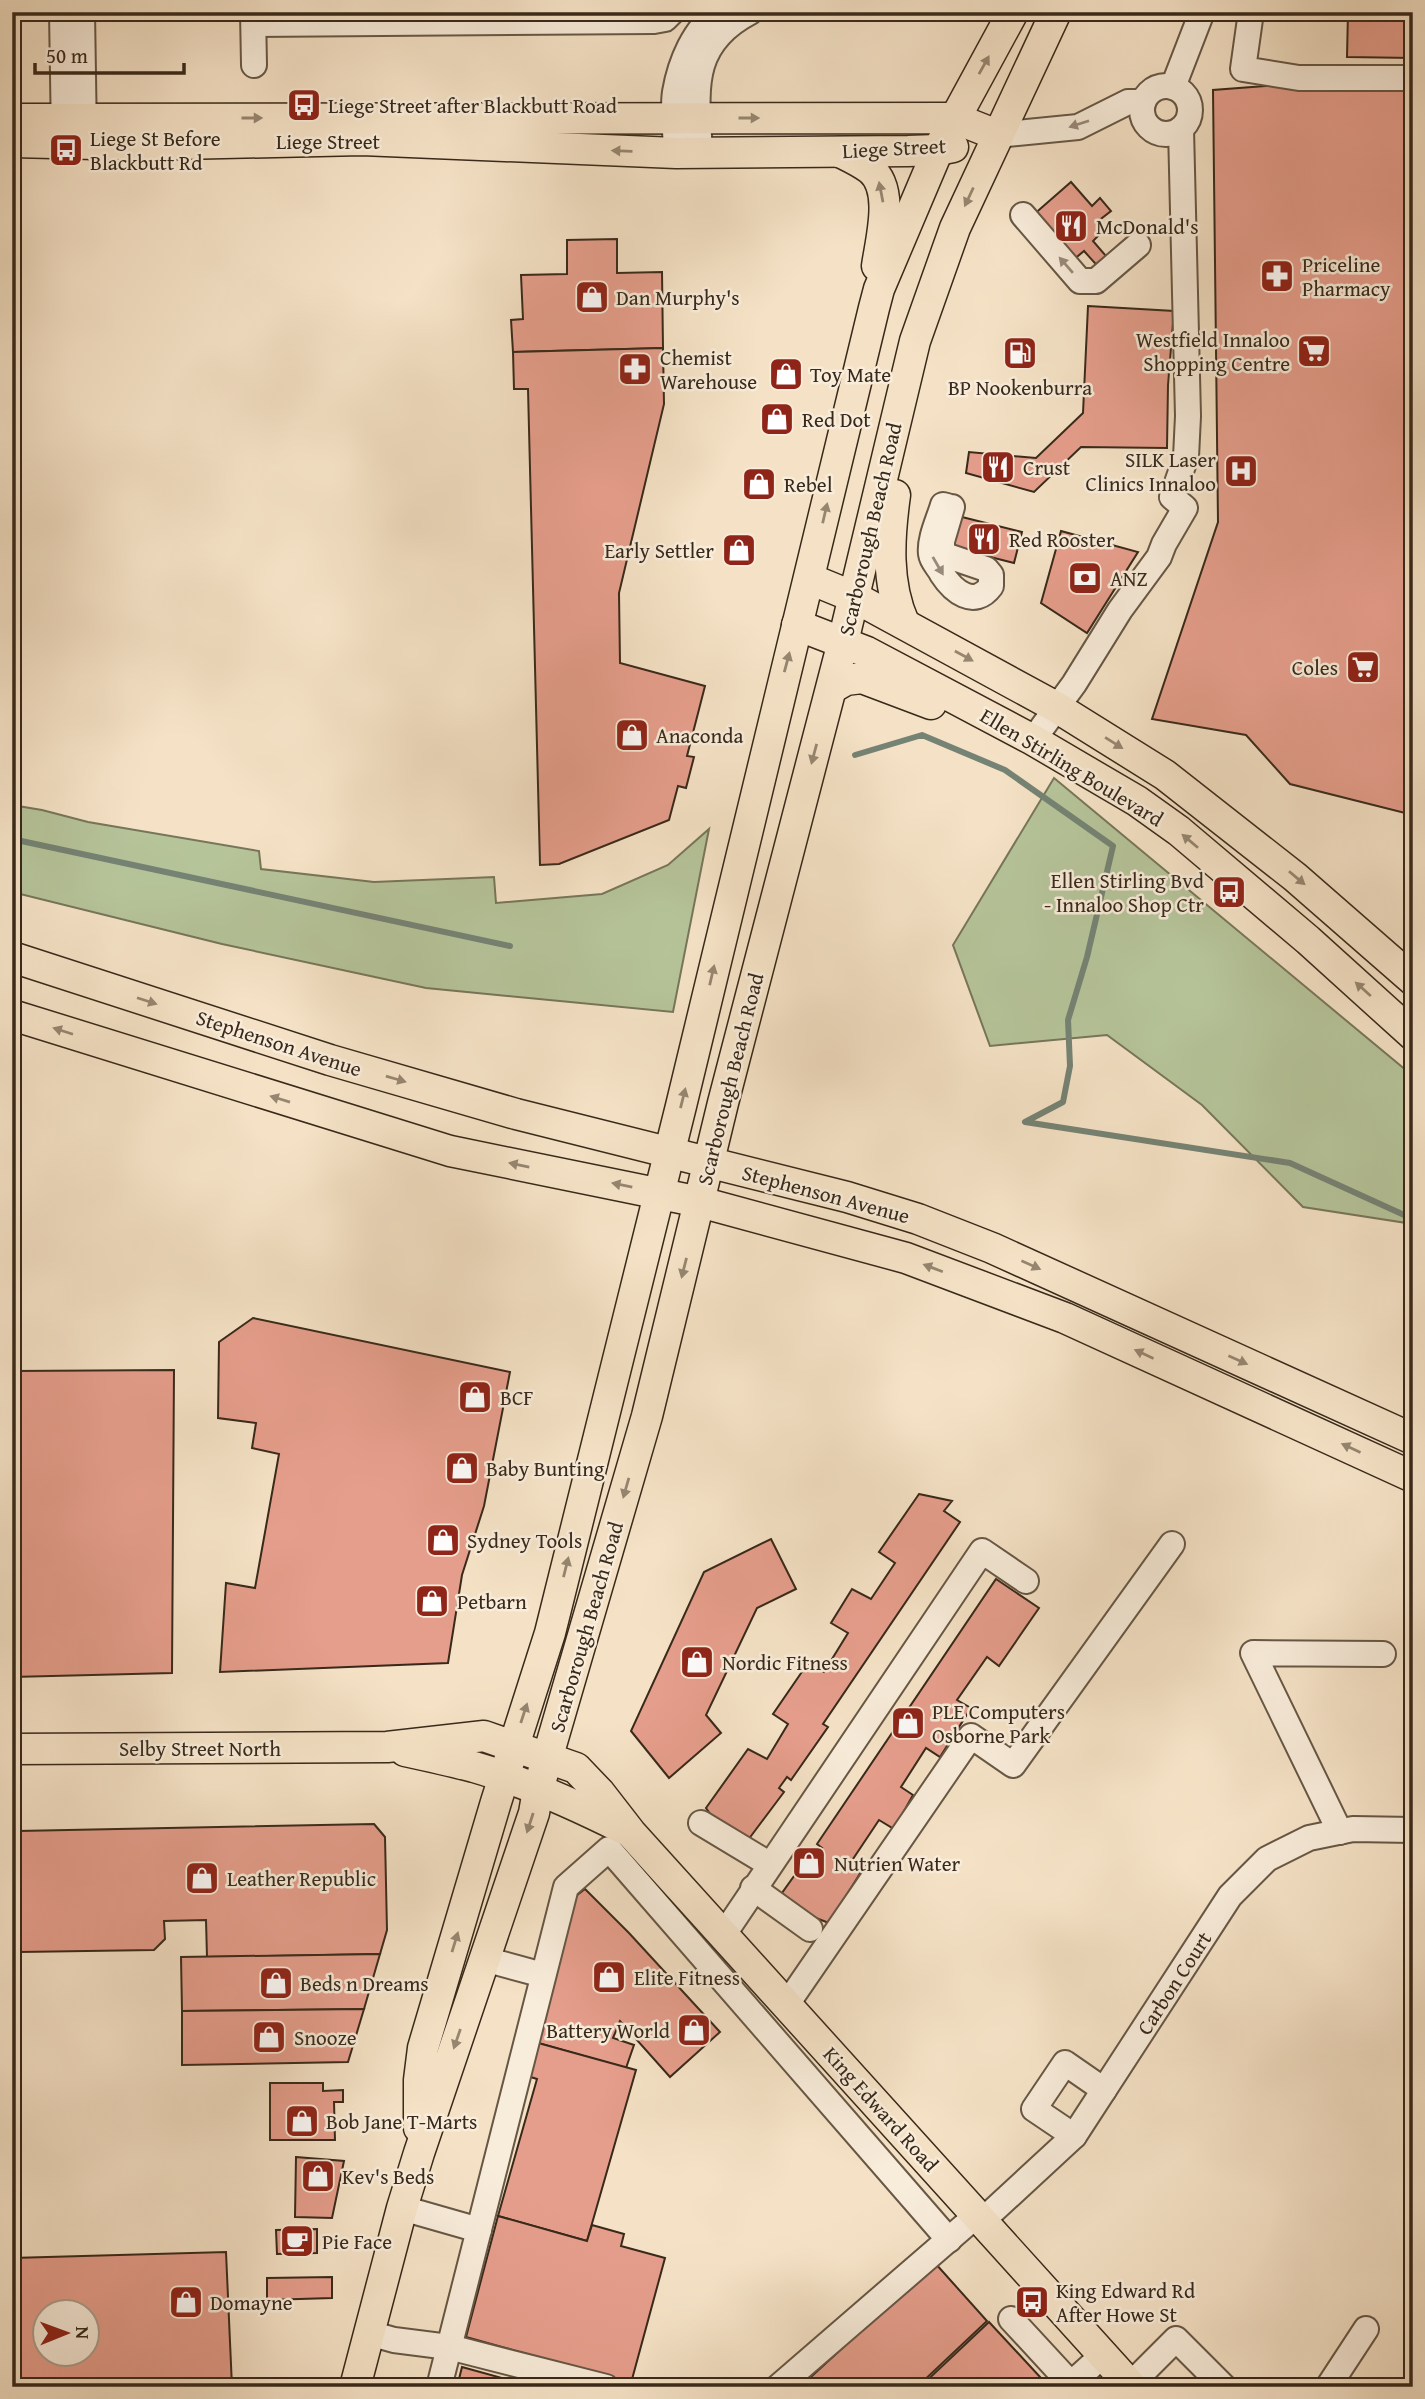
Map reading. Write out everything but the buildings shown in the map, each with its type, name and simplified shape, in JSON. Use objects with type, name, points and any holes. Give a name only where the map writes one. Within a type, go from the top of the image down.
[{"type":"main road","name":"Scarborough Beach Road","points":[[418,2153],[419,2080],[423,2049],[550,1633],[879,289],[938,150],[1013,12]]},
{"type":"main road","name":"Scarborough Beach Road","points":[[355,2387],[418,2153],[534,1813],[538,1790],[647,1416],[732,1068],[844,642],[915,341],[955,228],[1056,12]]},
{"type":"main road","name":"Liege Street","points":[[12,142],[74,131],[369,117],[954,118],[997,135]]},
{"type":"main road","name":"Liege Street","points":[[12,119],[137,145],[362,140],[688,153],[938,150],[997,135]]},
{"type":"main road","points":[[837,151],[871,169],[883,191],[884,222],[873,285],[874,308]]},
{"type":"main road","points":[[903,394],[904,436],[890,530],[895,600],[904,623]]},
{"type":"main road","name":"Ellen Stirling Boulevard","points":[[810,579],[854,597],[1056,706],[1165,775],[1296,877],[1413,979]]},
{"type":"main road","name":"Ellen Stirling Boulevard","points":[[797,625],[867,652],[1033,740],[1137,801],[1179,831],[1308,940],[1413,1035]]},
{"type":"main road","points":[[832,688],[846,680],[862,678],[907,694],[983,728],[1033,740]]},
{"type":"main road","name":"Stephenson Avenue","points":[[12,957],[330,1060],[516,1114],[847,1197],[918,1219],[979,1243],[1413,1439]]},
{"type":"main road","name":"Stephenson Avenue","points":[[12,1015],[450,1151],[659,1192],[906,1258],[1065,1318],[1413,1477]]},
{"type":"main road","name":"Selby Street North","points":[[12,1749],[387,1747],[477,1735],[514,1746]]},
{"type":"main road","name":"King Edward Road","points":[[514,1746],[576,1768],[600,1793],[631,1833],[980,2218],[1125,2384]]},
{"type":"main road","name":"Selby Street North","points":[[387,1747],[475,1768],[504,1778]]},
{"type":"main road","name":"King Edward Road","points":[[504,1778],[576,1804],[631,1833]]},
{"type":"street","points":[[62,12],[74,131]]},
{"type":"street","points":[[74,131],[82,12]]},
{"type":"street","points":[[254,65],[253,18],[654,21],[664,19],[672,12]]},
{"type":"street","points":[[687,118],[675,94],[690,48],[700,28],[719,12]]},
{"type":"street","points":[[688,153],[687,118],[701,63],[713,42],[750,12]]},
{"type":"street","points":[[1173,87],[1202,12]]},
{"type":"street","points":[[1251,12],[1243,69],[1299,78],[1413,78]]},
{"type":"street","points":[[1159,86],[1173,87],[1185,95],[1189,103],[1188,122],[1181,129],[1165,135],[1157,134],[1146,126],[1142,119],[1142,102],[1151,90],[1159,86]]},
{"type":"street","points":[[997,135],[1078,127],[1128,102],[1142,102]]},
{"type":"street","points":[[1033,740],[1158,558],[1185,508],[1172,497],[1186,457],[1188,416],[1181,129]]},
{"type":"street","points":[[1023,215],[1080,281],[1096,281],[1138,245]]},
{"type":"street","points":[[787,2004],[971,1737],[1013,1765],[1172,1544]]},
{"type":"street","points":[[724,1934],[982,1551],[1026,1581]]},
{"type":"street","points":[[1340,1832],[1253,1653],[1383,1654]]},
{"type":"street","points":[[701,1823],[769,1864]]},
{"type":"street","name":"Carbon Court","points":[[778,2387],[1074,2136],[1230,1896],[1267,1859],[1309,1838],[1353,1829],[1413,1830]]},
{"type":"street","points":[[439,2387],[566,1887],[609,1849],[949,2240]]},
{"type":"street","points":[[753,1888],[810,1928]]},
{"type":"street","points":[[484,1959],[544,1975]]},
{"type":"street","points":[[1074,2136],[1034,2109],[1065,2063],[1104,2090]]},
{"type":"street","points":[[402,2208],[479,2230]]},
{"type":"street","points":[[1011,2319],[1071,2384],[1102,2356]]},
{"type":"street","points":[[1328,2387],[1366,2329]]},
{"type":"street","points":[[369,2333],[394,2340],[449,2347],[592,2386]]},
{"type":"street","points":[[1125,2384],[1176,2339],[1224,2387]]},
{"type":"green space","points":[[1054,778],[1413,1076],[1413,1224],[1303,1207],[1202,1105],[1107,1035],[990,1046],[953,945]]},
{"type":"green space","points":[[12,805],[88,822],[259,851],[261,869],[374,882],[494,877],[496,903],[602,894],[668,865],[709,829],[673,1012],[426,988],[222,944],[12,892]]},
{"type":"waterway","points":[[855,755],[922,735],[1005,770],[1113,846],[1087,957],[1068,1020],[1070,1066],[1063,1102],[1025,1122],[1290,1163],[1413,1219]]},
{"type":"waterway","points":[[12,839],[510,946]]},
{"type":"place","name":"Liege Street after Blackbutt Road","points":[[304,105]]},
{"type":"place","name":"Liege St Before Blackbutt Rd","points":[[66,150]]},
{"type":"place","name":"McDonald's","points":[[1071,226]]},
{"type":"place","name":"Priceline Pharmacy","points":[[1277,276]]},
{"type":"place","name":"Dan Murphy's","points":[[592,297]]},
{"type":"place","name":"Westfield Innaloo Shopping Centre","points":[[1314,351]]},
{"type":"place","name":"BP Nookenburra","points":[[1020,353]]},
{"type":"place","name":"Chemist Warehouse","points":[[635,369]]},
{"type":"place","name":"Toy Mate","points":[[786,374]]},
{"type":"place","name":"Red Dot","points":[[777,419]]},
{"type":"place","name":"Crust","points":[[998,467]]},
{"type":"place","name":"SILK Laser Clinics Innaloo","points":[[1241,471]]},
{"type":"place","name":"Rebel","points":[[759,484]]},
{"type":"place","name":"Red Rooster","points":[[984,539]]},
{"type":"place","name":"Early Settler","points":[[739,550]]},
{"type":"place","name":"ANZ","points":[[1085,578]]},
{"type":"place","name":"Coles","points":[[1363,667]]},
{"type":"place","name":"Anaconda","points":[[632,735]]},
{"type":"place","name":"Ellen Stirling Bvd - Innaloo Shop Ctr","points":[[1229,892]]},
{"type":"place","name":"BCF","points":[[475,1397]]},
{"type":"place","name":"Baby Bunting","points":[[462,1468]]},
{"type":"place","name":"Sydney Tools","points":[[443,1540]]},
{"type":"place","name":"Petbarn","points":[[432,1601]]},
{"type":"place","name":"Nordic Fitness","points":[[697,1662]]},
{"type":"place","name":"PLE Computers Osborne Park","points":[[908,1723]]},
{"type":"place","name":"Nutrien Water","points":[[809,1863]]},
{"type":"place","name":"Leather Republic","points":[[202,1878]]},
{"type":"place","name":"Elite Fitness","points":[[609,1977]]},
{"type":"place","name":"Beds n Dreams","points":[[276,1983]]},
{"type":"place","name":"Battery World","points":[[694,2030]]},
{"type":"place","name":"Snooze","points":[[269,2037]]},
{"type":"place","name":"Bob Jane T-Marts","points":[[302,2121]]},
{"type":"place","name":"Kev's Beds","points":[[318,2176]]},
{"type":"place","name":"Pie Face","points":[[297,2241]]},
{"type":"place","name":"Domayne","points":[[186,2302]]},
{"type":"place","name":"King Edward Rd After Howe St","points":[[1032,2302]]}]
